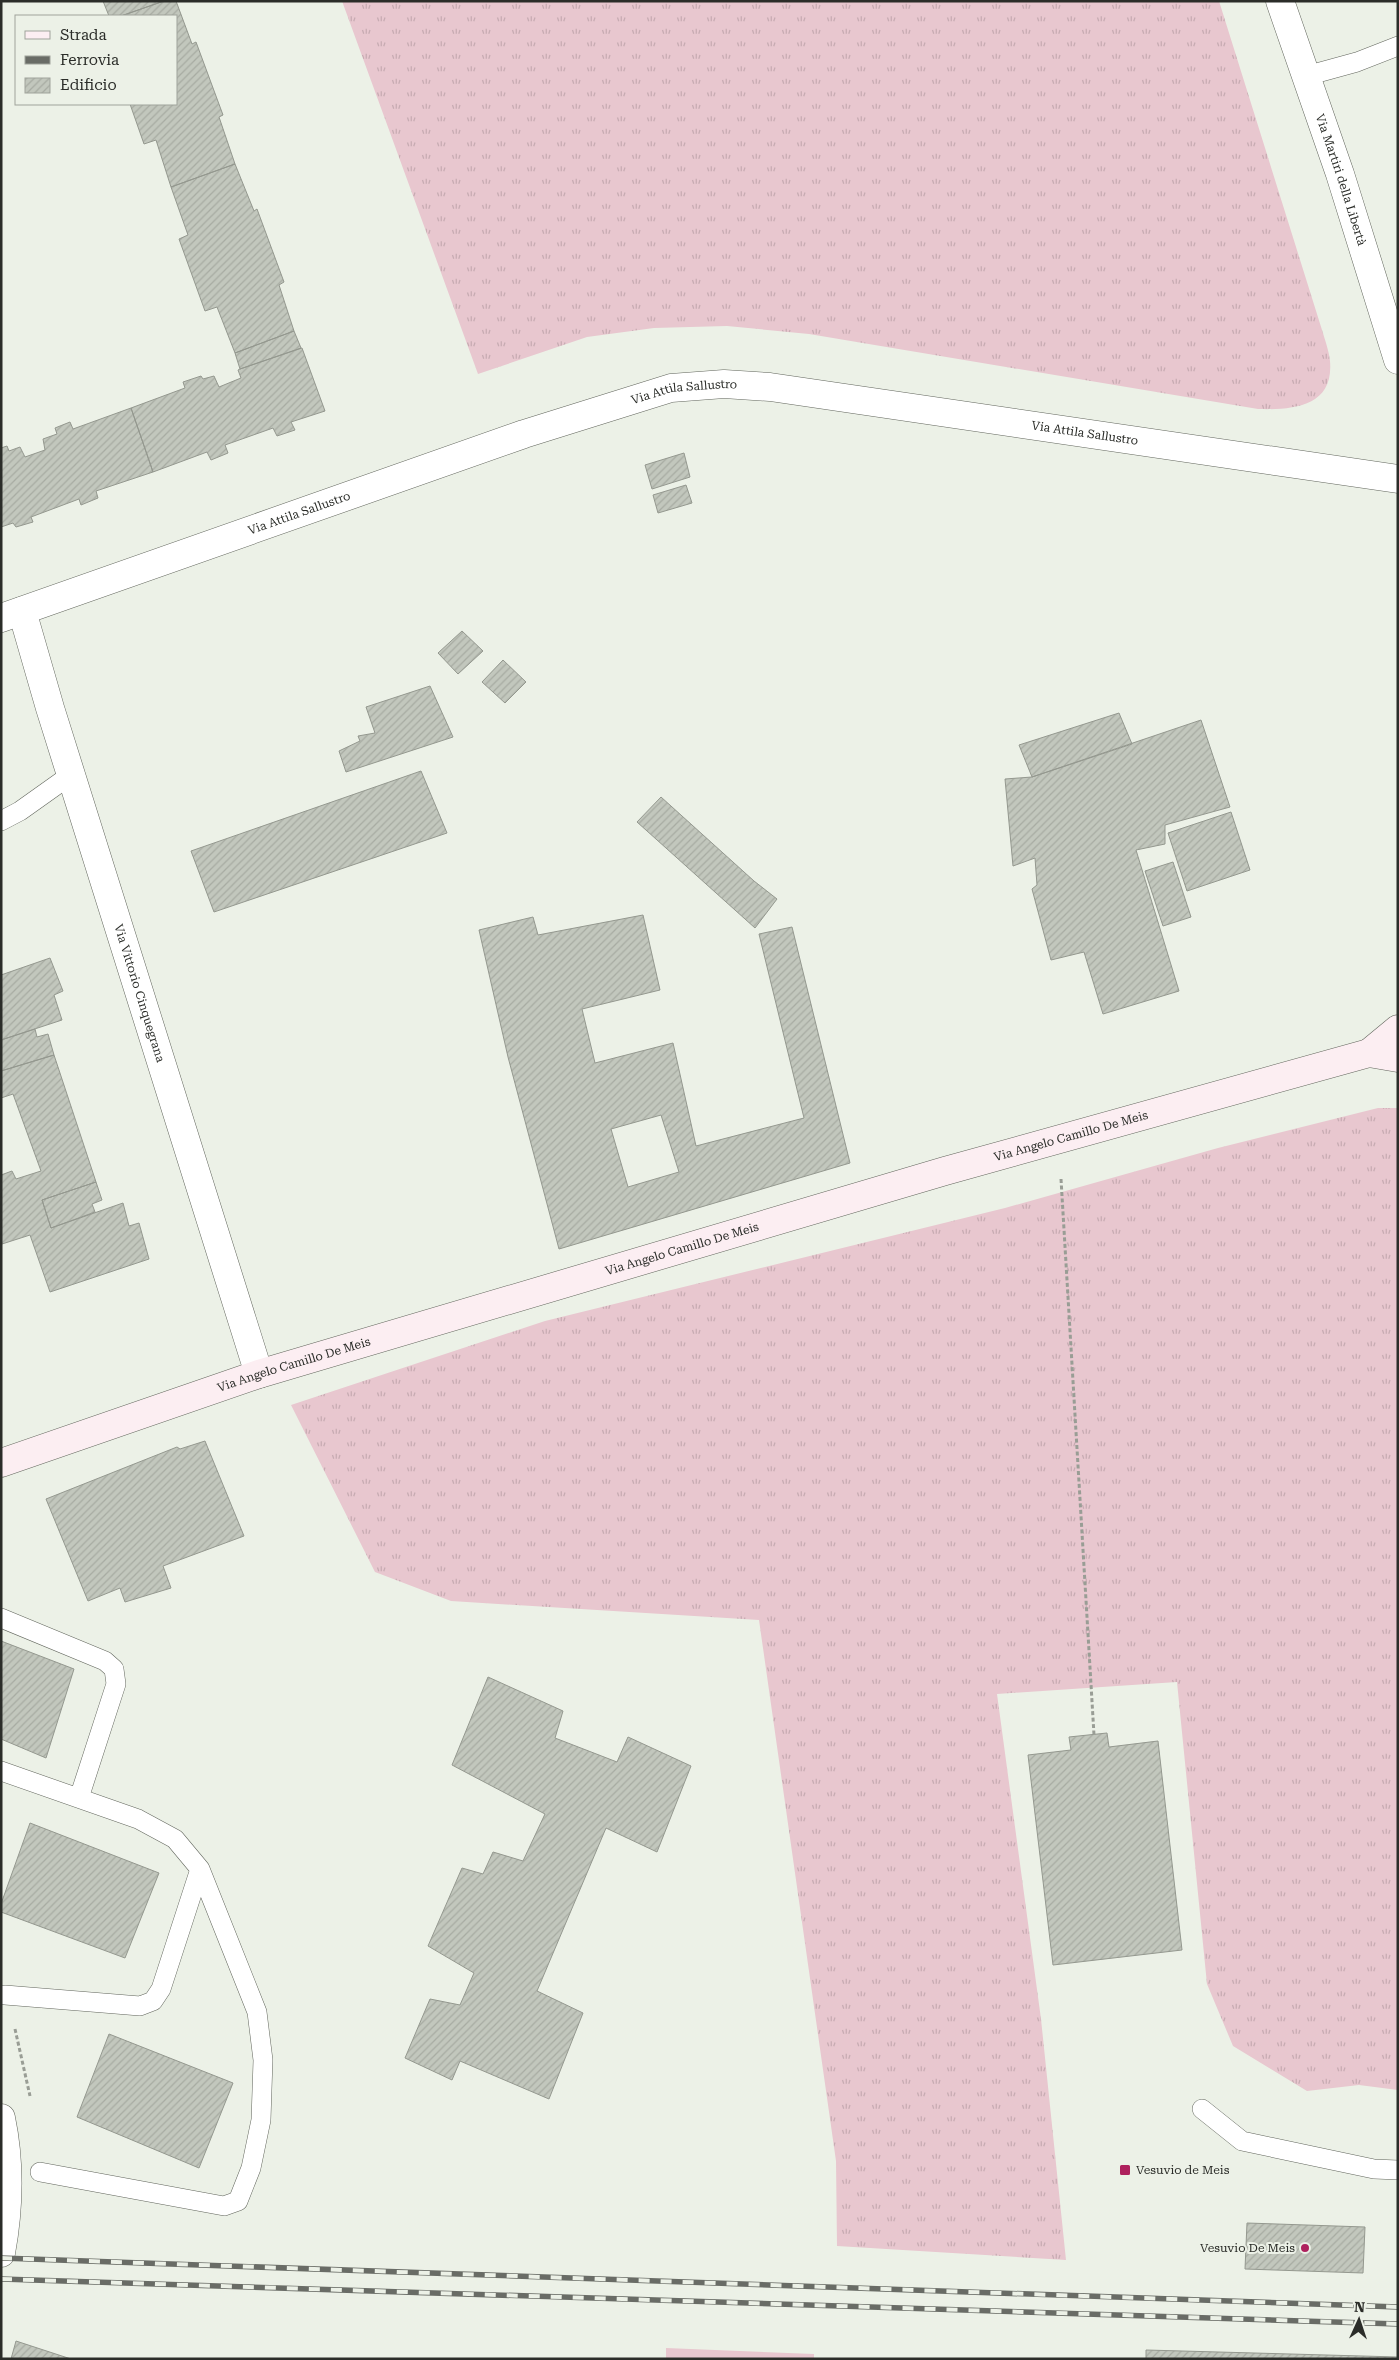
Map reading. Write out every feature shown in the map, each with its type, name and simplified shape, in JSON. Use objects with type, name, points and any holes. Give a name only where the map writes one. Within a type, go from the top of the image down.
[{"type":"street","name":"Via Martiri della Libertà","points":[[1280,1],[1340,174],[1398,360]]},
{"type":"street","name":"Via Attila Sallustro","points":[[11,615],[524,434],[670,388],[724,384],[770,387],[1398,479]]},
{"type":"street","name":"Via Vittorio Cinquegrana","points":[[11,615],[72,774],[259,1374]]},
{"type":"street","name":"Via Angelo Camillo De Meis","points":[[1369,1054],[1398,1029]]},
{"type":"street","name":"Via Angelo Camillo De Meis","points":[[1,1462],[259,1374],[945,1171],[1369,1054],[1398,1058]]},
{"type":"street","points":[[1,2118],[6,2139],[7,2172],[1,2253]]},
{"type":"lane","points":[[1306,76],[1357,62],[1398,46]]},
{"type":"lane","points":[[1,821],[72,774]]},
{"type":"lane","points":[[1,1618],[106,1661],[114,1669],[116,1684],[79,1798]]},
{"type":"lane","points":[[1,1771],[138,1819],[175,1839],[200,1869],[257,2012],[263,2060],[261,2120],[251,2168],[238,2201],[224,2206],[40,2172]]},
{"type":"lane","points":[[5,1995],[140,2006],[153,2000],[161,1989],[200,1869]]},
{"type":"lane","points":[[1202,2110],[1242,2141],[1374,2169],[1398,2170]]},
{"type":"path","points":[[1061,1178],[1094,1735]]},
{"type":"path","points":[[5,1995],[22,2053],[31,2101]]},
{"type":"green space","points":[[342,1],[1219,1],[1327,346],[1330,361],[1329,376],[1325,388],[1318,397],[1309,403],[1285,408],[1258,409],[809,334],[727,326],[654,328],[587,337],[478,374]]},
{"type":"green space","points":[[1378,1108],[1398,1108],[1398,2090],[1359,2085],[1307,2091],[1233,2046],[1207,1984],[1177,1682],[997,1694],[1041,2019],[1066,2260],[837,2246],[836,2161],[759,1620],[451,1601],[375,1572],[291,1405],[545,1321],[1005,1208],[1218,1148]]},
{"type":"green space","points":[[666,2348],[814,2354],[814,2359],[666,2359]]},
{"type":"building","points":[[103,1],[164,1],[124,15],[109,15]]},
{"type":"building","points":[[164,1],[176,1],[192,44],[196,42],[223,115],[219,117],[235,164],[171,187],[156,140],[144,144],[130,105],[178,105],[178,15],[124,15]]},
{"type":"building","points":[[235,164],[254,211],[257,209],[284,282],[279,285],[294,331],[235,353],[217,307],[205,311],[179,239],[188,235],[171,187]]},
{"type":"building","points":[[294,331],[301,348],[240,369],[235,353]]},
{"type":"building","points":[[302,348],[325,411],[291,422],[295,430],[277,436],[273,428],[225,445],[228,453],[211,460],[207,452],[153,472],[131,408],[185,388],[183,382],[201,376],[203,379],[214,376],[219,387],[241,378],[238,370],[240,369]]},
{"type":"building","points":[[131,408],[153,472],[96,491],[98,498],[81,505],[79,499],[31,517],[33,522],[16,527],[13,523],[1,527],[1,448],[7,446],[9,451],[20,447],[25,457],[45,450],[43,439],[57,434],[55,428],[70,422],[73,429]]},
{"type":"building","points":[[684,453],[690,477],[652,489],[645,465]]},
{"type":"building","points":[[686,485],[692,503],[658,513],[653,495]]},
{"type":"building","points":[[462,631],[483,651],[458,674],[438,653]]},
{"type":"building","points":[[503,660],[526,682],[505,703],[482,682]]},
{"type":"building","points":[[430,686],[453,737],[346,772],[339,751],[360,741],[358,736],[375,733],[366,707]]},
{"type":"building","points":[[1119,713],[1132,744],[1032,777],[1019,745]]},
{"type":"building","points":[[1201,720],[1230,807],[1165,825],[1165,844],[1136,850],[1179,991],[1103,1014],[1084,952],[1051,960],[1032,889],[1037,885],[1035,858],[1013,866],[1005,779],[1032,777]]},
{"type":"building","points":[[421,771],[447,833],[214,912],[191,851]]},
{"type":"building","points":[[661,797],[754,881],[777,899],[755,928],[637,822]]},
{"type":"building","points":[[1231,812],[1250,870],[1187,891],[1168,833]]},
{"type":"building","points":[[1173,862],[1191,917],[1163,926],[1145,871]]},
{"type":"building","points":[[643,915],[660,990],[582,1009],[595,1063],[673,1043],[696,1146],[804,1118],[759,934],[792,927],[850,1163],[559,1249],[508,1057],[479,930],[533,917],[538,935]],"holes":[[[661,1115],[679,1172],[628,1187],[611,1129]]]},
{"type":"building","points":[[50,958],[63,991],[54,995],[62,1020],[1,1040],[1,975]]},
{"type":"building","points":[[35,1029],[37,1037],[48,1034],[54,1055],[1,1071],[1,1040]]},
{"type":"building","points":[[54,1055],[96,1182],[42,1200],[51,1228],[123,1203],[129,1226],[139,1223],[149,1259],[50,1292],[30,1235],[2,1244],[1,1242],[1,1175],[12,1171],[16,1179],[41,1171],[13,1094],[1,1098],[1,1071]]},
{"type":"building","points":[[96,1182],[102,1200],[92,1204],[95,1212],[51,1228],[42,1200]]},
{"type":"building","points":[[205,1441],[244,1536],[163,1566],[171,1588],[125,1602],[120,1588],[88,1601],[46,1499],[177,1447],[180,1449]]},
{"type":"building","points":[[1,1641],[74,1669],[46,1758],[1,1739]]},
{"type":"building","points":[[488,1677],[563,1711],[555,1738],[617,1762],[628,1737],[691,1766],[657,1852],[606,1828],[537,1991],[583,2013],[549,2099],[460,2061],[452,2080],[405,2058],[430,1999],[460,2005],[474,1973],[428,1946],[462,1868],[483,1874],[493,1852],[523,1861],[545,1814],[452,1765]]},
{"type":"building","points":[[1107,1733],[1109,1747],[1158,1741],[1182,1950],[1053,1965],[1028,1755],[1071,1750],[1069,1737]]},
{"type":"building","points":[[30,1823],[159,1873],[125,1958],[1,1912],[1,1904]]},
{"type":"building","points":[[109,2034],[233,2083],[199,2168],[77,2117]]},
{"type":"building","name":"Vesuvio De Meis","points":[[1247,2223],[1365,2227],[1363,2273],[1245,2269]]},
{"type":"building","points":[[16,2341],[71,2359],[11,2359]]},
{"type":"building","points":[[1146,2350],[1398,2357],[1398,2359],[1146,2359]]},
{"type":"railway","points":[[1,2258],[1398,2307]]},
{"type":"railway","points":[[1,2279],[1398,2324]]},
{"type":"place","name":"Vesuvio de Meis","points":[[1125,2170]]},
{"type":"place","name":"Vesuvio De Meis","points":[[1305,2248]]}]
